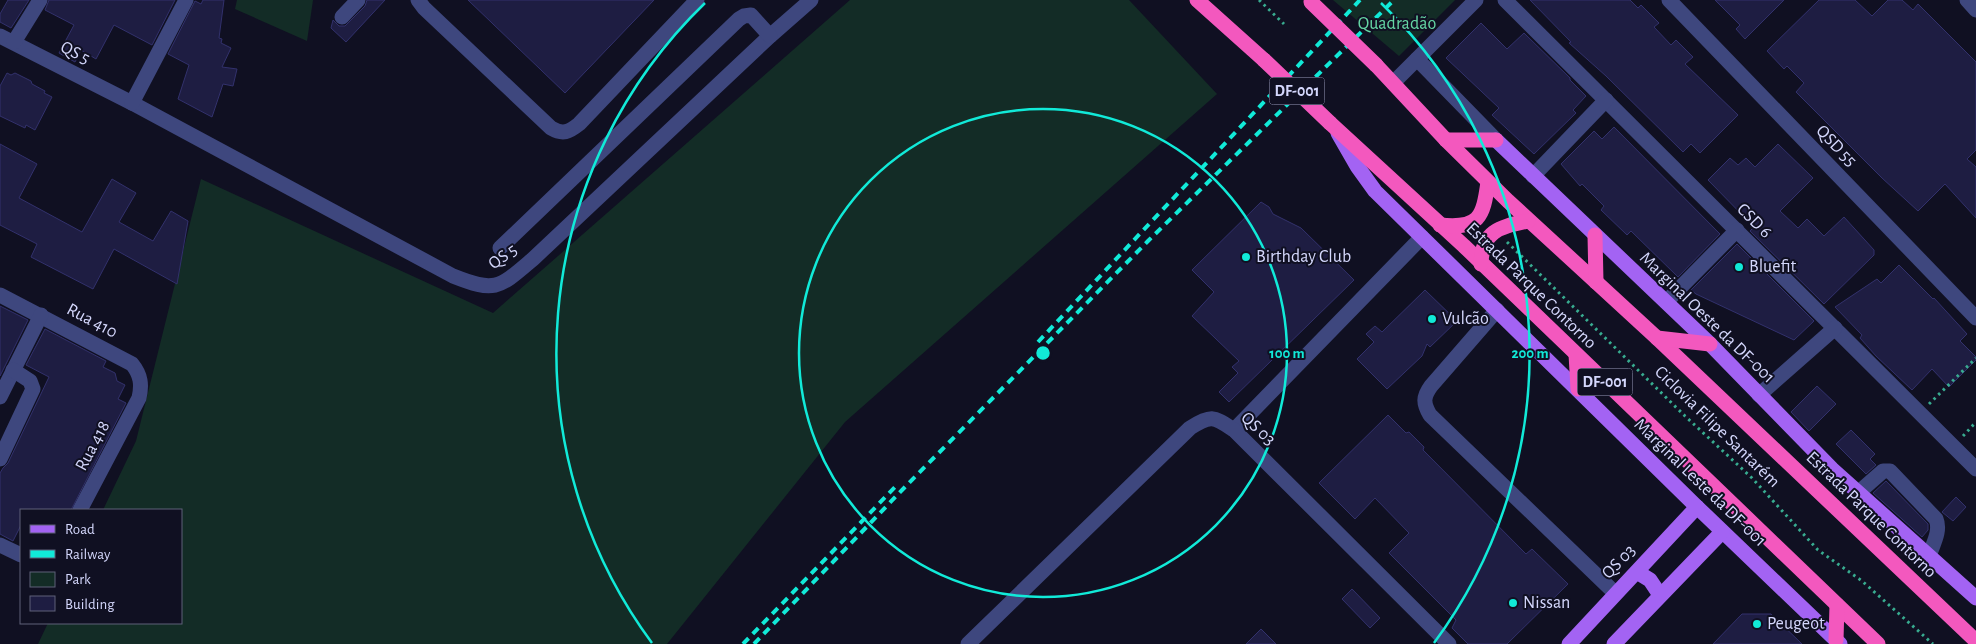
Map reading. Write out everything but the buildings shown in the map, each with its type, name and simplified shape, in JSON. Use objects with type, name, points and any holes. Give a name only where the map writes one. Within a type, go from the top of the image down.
[{"type":"highway","name":"Estrada Parque Contorno","points":[[1197,0],[1440,225],[1878,644]]},
{"type":"highway","name":"Estrada Parque Contorno","points":[[1310,1],[1376,65],[1446,140],[1528,221],[1657,338],[1976,641]]},
{"type":"highway","points":[[1446,140],[1496,140]]},
{"type":"highway","points":[[1440,225],[1459,227],[1472,224],[1480,215],[1485,203],[1488,182]]},
{"type":"highway","points":[[1481,264],[1481,252],[1485,241],[1505,226],[1528,221]]},
{"type":"highway","points":[[1595,235],[1596,282]]},
{"type":"highway","points":[[1657,338],[1710,344]]},
{"type":"highway","points":[[1576,354],[1578,389]]},
{"type":"highway","points":[[1837,605],[1838,642]]},
{"type":"main road","name":"Marginal Leste da DF-001","points":[[1332,124],[1357,166],[1375,191],[1722,532],[1838,642]]},
{"type":"main road","name":"Marginal Oeste da DF-001","points":[[1496,140],[1710,344],[1832,469],[1976,598]]},
{"type":"main road","name":"QS 03","points":[[1569,644],[1697,507]]},
{"type":"main road","points":[[1614,644],[1722,532]]},
{"type":"main road","points":[[1637,572],[1650,580],[1660,595]]},
{"type":"street","points":[[14,42],[40,0]]},
{"type":"street","points":[[132,103],[186,0]]},
{"type":"street","points":[[342,18],[358,0]]},
{"type":"street","points":[[418,0],[424,8],[558,133],[570,131],[579,124],[698,0]]},
{"type":"street","name":"QS 5","points":[[0,36],[132,103],[453,276],[485,287],[497,286],[507,282],[811,0]]},
{"type":"street","points":[[1393,83],[1476,0]]},
{"type":"street","name":"CSD 6","points":[[1505,0],[1976,469]]},
{"type":"street","name":"QSD 55","points":[[1669,0],[1976,318]]},
{"type":"street","points":[[1966,0],[1976,10]]},
{"type":"street","points":[[500,248],[739,19],[752,15],[770,36]]},
{"type":"street","name":"Marginal Oeste da DF-001","points":[[1417,59],[1496,140]]},
{"type":"street","points":[[1533,176],[1606,100]]},
{"type":"street","points":[[1666,302],[1736,230]]},
{"type":"street","points":[[1234,430],[1422,237]]},
{"type":"street","name":"Rua 410","points":[[0,295],[132,364],[139,372],[141,390],[139,398]]},
{"type":"street","points":[[1497,310],[1424,394],[1426,408],[1430,415],[1615,593]]},
{"type":"street","points":[[0,397],[41,315]]},
{"type":"street","points":[[1759,395],[1835,328]]},
{"type":"street","points":[[0,459],[33,388],[30,381],[13,370]]},
{"type":"street","name":"Rua 418","points":[[81,509],[139,398]]},
{"type":"street","name":"QS 03","points":[[968,644],[1190,428],[1207,419],[1217,419],[1234,430],[1449,644]]},
{"type":"street","points":[[1858,493],[1882,471],[1890,471],[1936,519],[1938,525],[1937,532],[1929,556]]},
{"type":"street","points":[[0,545],[20,555]]},
{"type":"path","points":[[1260,0],[1284,24]]},
{"type":"path","name":"Ciclovia Filipe Santarém","points":[[1496,231],[1685,416],[1752,478],[1818,550],[1862,581],[1933,644]]},
{"type":"path","points":[[1920,413],[1976,358]]},
{"type":"green space","points":[[237,0],[313,0],[307,41],[235,9]]},
{"type":"green space","points":[[850,0],[1129,0],[1217,94],[845,422],[667,644],[38,644],[48,624],[182,624],[182,509],[103,509],[136,441],[201,179],[493,313]]},
{"type":"green space","name":"Quadradão","points":[[1333,0],[1455,0],[1399,56]]},
{"type":"railway","points":[[1038,342],[1360,0]]},
{"type":"railway","points":[[754,644],[905,487],[1148,241],[1394,0]]},
{"type":"railway","points":[[743,644],[897,485]]},
{"type":"place","name":"Birthday Club","points":[[1246,257]]},
{"type":"place","name":"Bluefit","points":[[1739,267]]},
{"type":"place","name":"Vulcão","points":[[1432,319]]},
{"type":"place","name":"Nissan","points":[[1513,603]]},
{"type":"place","name":"Peugeot","points":[[1757,624]]}]
